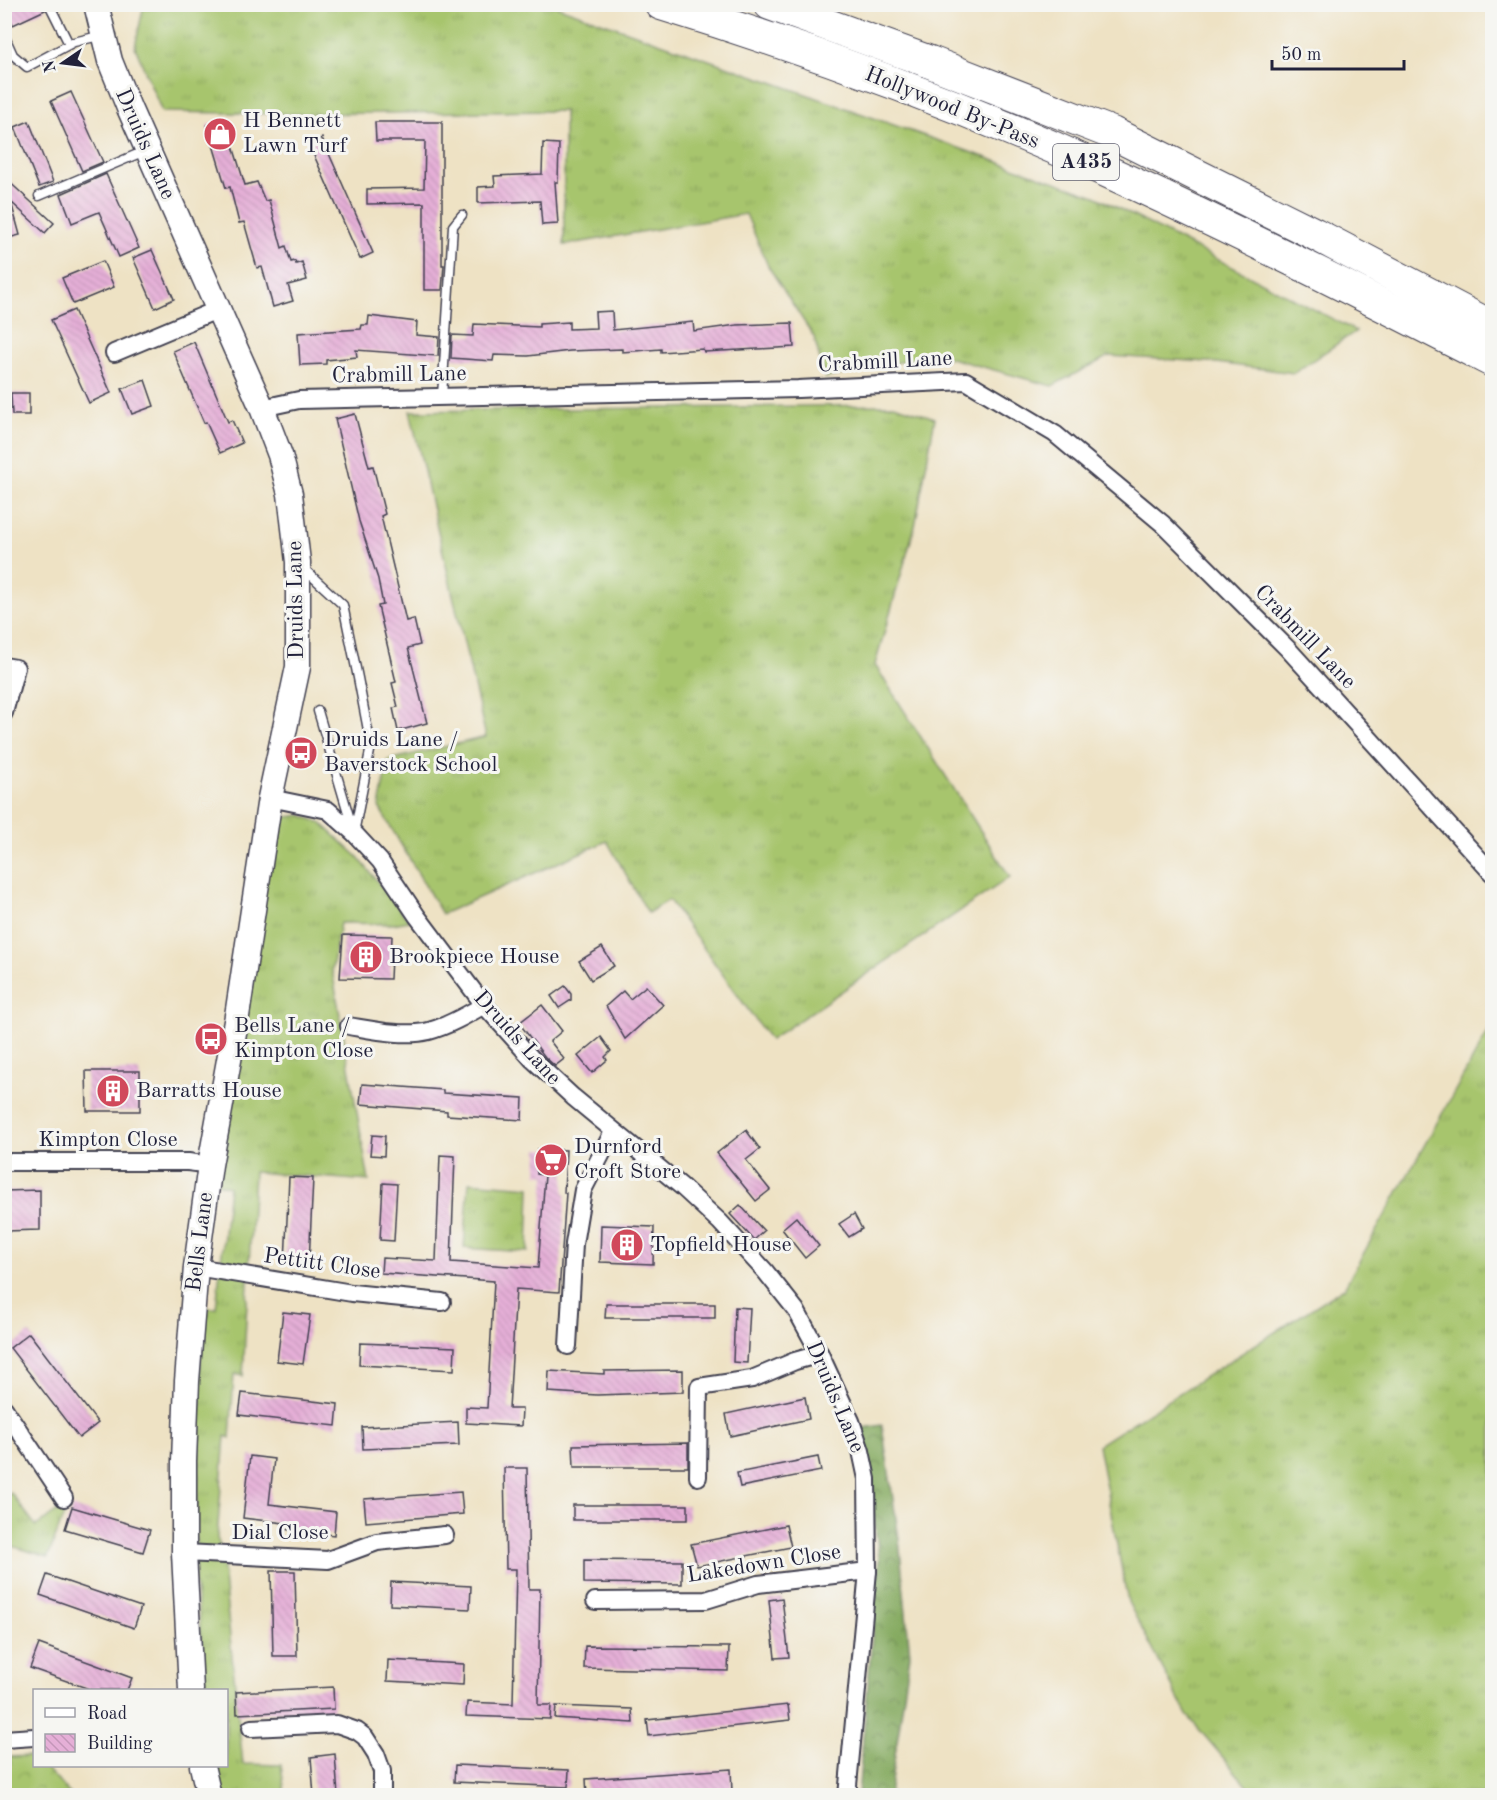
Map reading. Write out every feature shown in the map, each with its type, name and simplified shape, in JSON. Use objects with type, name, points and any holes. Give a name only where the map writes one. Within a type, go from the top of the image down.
[{"type":"highway","name":"Hollywood By-Pass","points":[[661,4],[918,92],[1103,170],[1307,266],[1492,361]]},
{"type":"highway","name":"Hollywood By-Pass","points":[[770,4],[930,62],[1113,134],[1315,234],[1492,327]]},
{"type":"street","name":"Druids Lane","points":[[100,15],[110,61],[147,150],[262,408],[280,455],[290,494],[298,562],[298,668],[270,798],[328,810],[354,833],[380,861],[417,916],[484,1005],[533,1060],[613,1132],[681,1186],[720,1222],[765,1271],[796,1310],[820,1354],[851,1421],[867,1479],[868,1571],[847,1796]]},
{"type":"street","points":[[114,353],[219,309]]},
{"type":"street","name":"Crabmill Lane","points":[[262,408],[299,400],[798,389],[966,381],[1055,434],[1163,524],[1288,649],[1492,873]]},
{"type":"street","points":[[4,666],[16,668],[4,713]]},
{"type":"street","name":"Bells Lane","points":[[191,1689],[184,1553],[184,1461],[187,1381],[196,1268],[210,1165],[237,1017],[270,798]]},
{"type":"street","points":[[349,1026],[389,1033],[427,1031],[464,1017],[484,1005]]},
{"type":"street","points":[[568,1346],[574,1244],[583,1190],[613,1132]]},
{"type":"street","name":"Kimpton Close","points":[[4,1161],[188,1162],[210,1165]]},
{"type":"street","name":"Pettitt Close","points":[[196,1268],[352,1293],[442,1302]]},
{"type":"street","points":[[698,1477],[699,1387],[752,1379],[795,1361],[820,1354]]},
{"type":"street","points":[[4,1408],[64,1498]]},
{"type":"street","name":"Dial Close","points":[[184,1553],[328,1560],[377,1542],[445,1535]]},
{"type":"street","name":"Lakedown Close","points":[[595,1601],[706,1600],[758,1584],[868,1571]]},
{"type":"street","points":[[251,1728],[337,1724],[357,1731],[365,1737],[379,1760],[382,1771],[382,1796]]},
{"type":"street","points":[[4,1739],[33,1737]]},
{"type":"street","points":[[202,1767],[209,1796]]},
{"type":"lane","points":[[49,4],[69,44]]},
{"type":"lane","points":[[4,35],[13,55],[27,67],[69,44],[100,15]]},
{"type":"lane","points":[[39,196],[147,150]]},
{"type":"lane","points":[[442,396],[453,226],[462,215]]},
{"type":"lane","points":[[298,562],[343,605],[371,746],[354,833]]},
{"type":"lane","points":[[318,711],[354,833]]},
{"type":"green space","points":[[147,5],[553,5],[1095,196],[1356,331],[1294,373],[1209,362],[1109,356],[1052,386],[936,354],[825,378],[814,337],[768,266],[746,214],[564,245],[564,111],[293,114],[162,112],[135,47],[143,9]]},
{"type":"green space","points":[[894,405],[935,418],[915,526],[875,665],[1010,877],[770,1040],[669,900],[648,913],[607,841],[442,914],[379,807],[388,760],[486,737],[410,411]]},
{"type":"green space","points":[[301,815],[321,823],[358,857],[409,921],[393,924],[340,923],[332,970],[369,1181],[254,1172],[243,1376],[234,1374],[230,1438],[225,1436],[217,1538],[221,1549],[243,1764],[281,1765],[285,1795],[223,1795],[217,1767],[228,1767],[228,1689],[207,1689],[195,1581],[202,1308],[216,1308],[229,1187],[217,1183],[275,828],[286,817]]},
{"type":"green space","points":[[1492,1025],[1492,1795],[1255,1795],[1187,1715],[1128,1602],[1098,1445],[1344,1288]]},
{"type":"green space","points":[[469,1182],[530,1187],[528,1252],[464,1248]]},
{"type":"green space","points":[[882,1425],[899,1539],[910,1655],[889,1795],[858,1796],[879,1558],[863,1428]]},
{"type":"green space","points":[[11,1493],[36,1526],[68,1504],[48,1557],[5,1544],[4,1497]]},
{"type":"green space","points":[[33,1756],[33,1767],[45,1767],[71,1795],[5,1795],[5,1757]]},
{"type":"building","points":[[4,4],[43,4],[45,10],[13,25]]},
{"type":"building","points":[[71,92],[103,162],[82,171],[51,101]]},
{"type":"building","points":[[225,120],[245,185],[257,182],[265,201],[269,200],[282,248],[286,246],[291,262],[295,261],[296,264],[302,262],[307,280],[288,285],[293,301],[273,307],[262,267],[257,268],[244,222],[239,223],[230,187],[226,188],[207,125]]},
{"type":"building","points":[[29,121],[53,182],[39,187],[15,127]]},
{"type":"building","points":[[375,122],[442,122],[442,265],[444,265],[442,290],[424,290],[424,203],[367,204],[367,189],[424,188],[425,141],[376,141]]},
{"type":"building","points":[[322,138],[373,253],[360,259],[309,144]]},
{"type":"building","points":[[543,143],[559,144],[558,182],[555,182],[558,224],[542,225],[540,201],[478,203],[478,187],[495,186],[494,176],[542,174]]},
{"type":"building","points":[[106,174],[139,248],[119,257],[99,212],[72,223],[61,194]]},
{"type":"building","points":[[4,177],[54,223],[45,233],[11,202],[20,235],[4,239]]},
{"type":"building","points":[[152,250],[174,299],[155,308],[133,258]]},
{"type":"building","points":[[103,261],[114,287],[73,304],[62,278]]},
{"type":"building","points":[[74,310],[111,393],[89,403],[51,320]]},
{"type":"building","points":[[612,311],[613,330],[693,322],[694,331],[737,325],[792,323],[794,347],[704,352],[703,349],[661,352],[661,349],[622,352],[622,349],[570,351],[528,356],[494,355],[493,361],[451,358],[452,335],[473,336],[474,324],[539,327],[539,324],[569,322],[569,329],[596,328],[595,312]]},
{"type":"building","points":[[369,316],[417,322],[416,335],[439,337],[438,356],[356,350],[357,357],[326,360],[326,364],[300,365],[298,333],[361,329],[362,325],[368,325]]},
{"type":"building","points":[[194,342],[228,422],[232,420],[242,443],[220,453],[206,422],[204,423],[173,351]]},
{"type":"building","points":[[145,380],[154,406],[132,414],[122,389]]},
{"type":"building","points":[[11,393],[29,393],[29,415],[12,415]]},
{"type":"building","points":[[355,414],[369,467],[373,466],[385,514],[381,516],[406,621],[414,619],[420,645],[408,648],[427,723],[398,731],[393,708],[398,707],[392,683],[396,682],[378,606],[383,605],[378,579],[359,521],[335,419]]},
{"type":"building","name":"Brookpiece House","points":[[343,935],[392,936],[390,979],[340,978]]},
{"type":"building","points":[[602,947],[614,966],[591,980],[579,961]]},
{"type":"building","points":[[565,986],[571,994],[571,1000],[559,1008],[551,996]]},
{"type":"building","points":[[646,986],[663,1005],[625,1039],[606,1006],[623,991],[630,999]]},
{"type":"building","points":[[542,1005],[562,1031],[550,1041],[564,1059],[555,1066],[545,1057],[519,1023]]},
{"type":"building","points":[[601,1037],[611,1051],[605,1057],[607,1060],[592,1073],[578,1056]]},
{"type":"building","name":"Barratts House","points":[[86,1071],[140,1071],[140,1111],[87,1111]]},
{"type":"building","points":[[362,1084],[443,1090],[443,1093],[523,1098],[522,1120],[447,1115],[447,1111],[360,1104]]},
{"type":"building","points":[[746,1130],[760,1149],[746,1160],[770,1190],[756,1201],[717,1153]]},
{"type":"building","points":[[372,1135],[385,1136],[384,1156],[370,1155]]},
{"type":"building","points":[[538,1149],[566,1150],[564,1193],[566,1193],[559,1292],[516,1289],[509,1409],[522,1409],[521,1426],[466,1423],[466,1407],[487,1408],[494,1281],[381,1273],[382,1258],[436,1261],[440,1155],[455,1156],[451,1262],[538,1268],[545,1175],[537,1174]]},
{"type":"building","points":[[289,1177],[313,1178],[309,1263],[285,1262]]},
{"type":"building","points":[[383,1183],[397,1184],[394,1241],[380,1240]]},
{"type":"building","points":[[40,1190],[40,1230],[4,1231],[4,1191]]},
{"type":"building","points":[[740,1205],[764,1231],[754,1240],[730,1214]]},
{"type":"building","points":[[854,1214],[862,1229],[849,1237],[839,1224]]},
{"type":"building","points":[[796,1217],[819,1246],[805,1258],[782,1229]]},
{"type":"building","name":"Topfield House","points":[[601,1225],[654,1227],[653,1264],[600,1262]]},
{"type":"building","points":[[606,1304],[715,1304],[715,1318],[605,1318]]},
{"type":"building","points":[[735,1307],[750,1308],[747,1363],[733,1362]]},
{"type":"building","points":[[283,1312],[310,1315],[303,1364],[277,1361]]},
{"type":"building","points":[[29,1333],[98,1423],[79,1438],[10,1348]]},
{"type":"building","points":[[360,1343],[455,1347],[454,1370],[359,1365]]},
{"type":"building","points":[[683,1370],[683,1392],[597,1395],[548,1392],[549,1371],[604,1374],[604,1371]]},
{"type":"building","points":[[242,1393],[338,1404],[336,1426],[239,1415]]},
{"type":"building","points":[[805,1397],[809,1419],[730,1436],[726,1414]]},
{"type":"building","points":[[458,1422],[459,1445],[363,1449],[362,1427]]},
{"type":"building","points":[[688,1443],[688,1467],[574,1467],[573,1445]]},
{"type":"building","points":[[250,1456],[274,1459],[269,1504],[336,1512],[334,1535],[283,1529],[284,1523],[243,1518]]},
{"type":"building","points":[[818,1457],[821,1471],[740,1487],[737,1473]]},
{"type":"building","points":[[504,1468],[527,1468],[529,1589],[540,1589],[538,1705],[551,1705],[550,1719],[466,1716],[467,1702],[513,1704],[516,1569],[506,1569]]},
{"type":"building","points":[[461,1492],[463,1514],[366,1522],[364,1499]]},
{"type":"building","points":[[573,1505],[688,1505],[688,1520],[573,1520]]},
{"type":"building","points":[[72,1507],[150,1530],[143,1552],[65,1529]]},
{"type":"building","points":[[786,1525],[791,1547],[697,1566],[691,1544]]},
{"type":"building","points":[[584,1560],[682,1561],[682,1584],[584,1583]]},
{"type":"building","points":[[271,1571],[295,1571],[297,1656],[273,1656]]},
{"type":"building","points":[[47,1575],[141,1607],[134,1628],[40,1595]]},
{"type":"building","points":[[391,1582],[471,1586],[470,1609],[390,1605]]},
{"type":"building","points":[[782,1598],[789,1657],[775,1658],[769,1600]]},
{"type":"building","points":[[39,1644],[132,1678],[127,1689],[89,1689],[30,1668]]},
{"type":"building","points":[[585,1646],[729,1647],[728,1671],[584,1668]]},
{"type":"building","points":[[388,1660],[464,1664],[463,1685],[387,1681]]},
{"type":"building","points":[[333,1687],[334,1709],[237,1714],[236,1692]]},
{"type":"building","points":[[788,1705],[790,1720],[649,1736],[647,1720]]},
{"type":"building","points":[[556,1706],[632,1709],[633,1723],[555,1718]]},
{"type":"building","points":[[335,1754],[338,1796],[314,1796],[311,1757]]},
{"type":"building","points":[[455,1765],[569,1770],[568,1787],[454,1782]]},
{"type":"building","points":[[731,1769],[732,1792],[677,1796],[587,1796],[586,1779]]},
{"type":"place","name":"H Bennett Lawn Turf","points":[[220,134]]},
{"type":"place","name":"Druids Lane / Baverstock School","points":[[301,753]]},
{"type":"place","name":"Brookpiece House","points":[[366,957]]},
{"type":"place","name":"Bells Lane / Kimpton Close","points":[[211,1039]]},
{"type":"place","name":"Barratts House","points":[[113,1091]]},
{"type":"place","name":"Durnford Croft Store","points":[[551,1160]]},
{"type":"place","name":"Topfield House","points":[[627,1245]]}]
